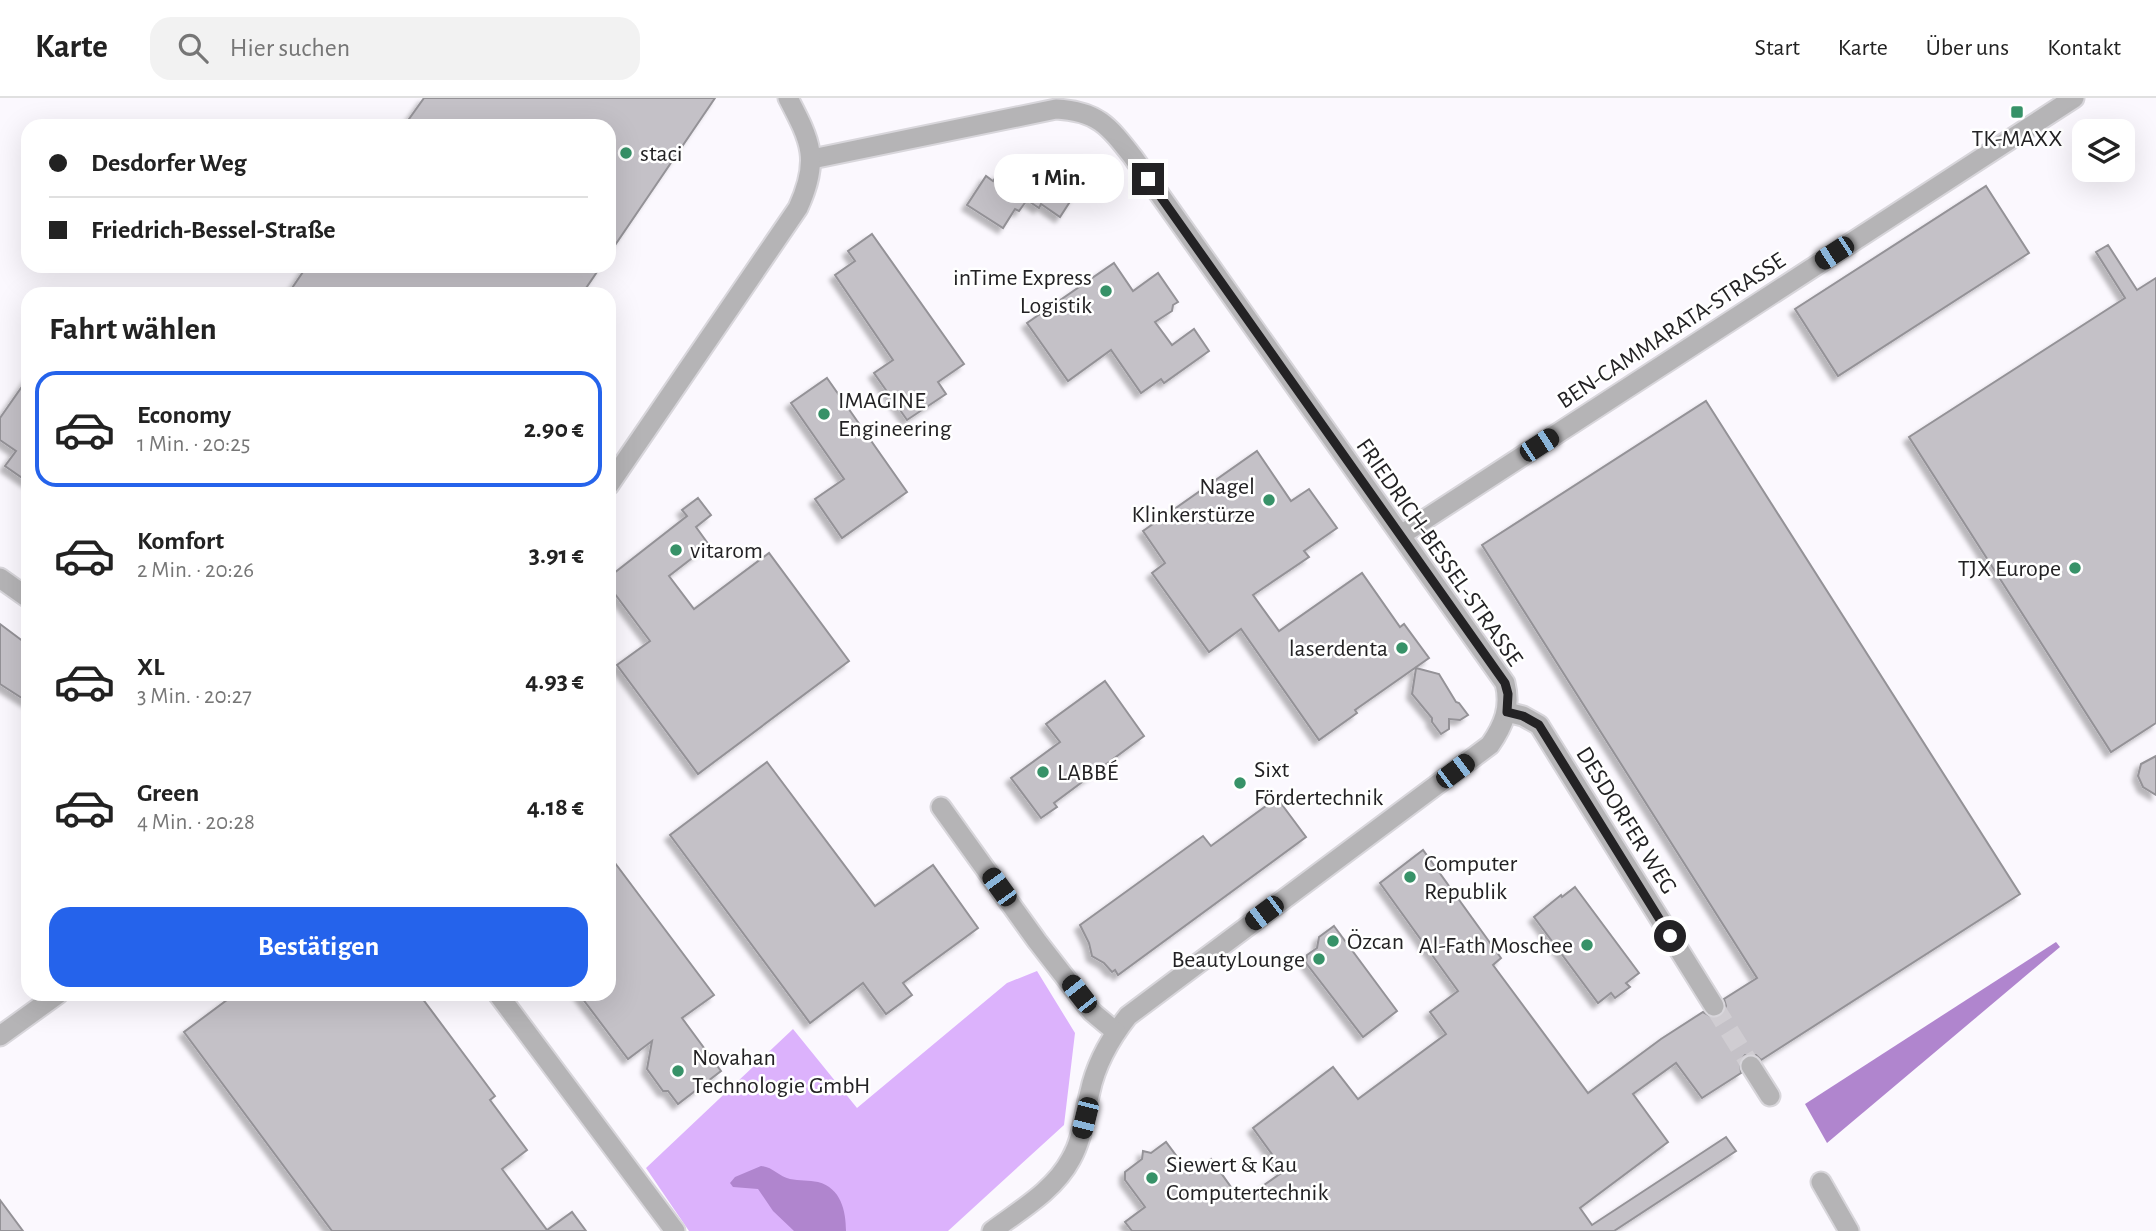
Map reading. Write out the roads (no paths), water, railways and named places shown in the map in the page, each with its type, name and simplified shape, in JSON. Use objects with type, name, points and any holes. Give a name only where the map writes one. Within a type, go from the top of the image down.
[{"type":"street","points":[[616,475],[798,208],[807,189],[812,159],[804,128],[788,98]]},
{"type":"street","name":"BEN-CAMMARATA-STRASSE","points":[[1401,535],[2074,98]]},
{"type":"street","name":"FRIEDRICH-BESSEL-STRASSE","points":[[812,159],[1056,109],[1092,107],[1133,157],[1505,683],[1508,694],[1507,712]]},
{"type":"street","points":[[0,578],[21,593]]},
{"type":"street","points":[[992,1231],[1060,1177],[1081,1137],[1098,1063],[1115,1032],[1128,1016],[1490,745],[1507,712]]},
{"type":"street","name":"DESDORFER WEG","points":[[1507,712],[1523,716],[1539,725],[1713,1006]]},
{"type":"street","points":[[941,807],[1092,1012],[1115,1032]]},
{"type":"street","points":[[0,1036],[48,1001]]},
{"type":"street","points":[[503,1001],[674,1231]]},
{"type":"street","points":[[1751,1066],[1770,1096]]},
{"type":"street","points":[[1821,1182],[1849,1231]]},
{"type":"tunnel","points":[[1714,1006],[1751,1066]]},
{"type":"place","name":"TK-MAXX","points":[[2017,112]]},
{"type":"place","name":"staci","points":[[626,153]]},
{"type":"place","name":"inTime Express Logistik","points":[[1106,291]]},
{"type":"place","name":"IMAGINE Engineering","points":[[824,414]]},
{"type":"place","name":"Nagel Klinkerstürze","points":[[1269,500]]},
{"type":"place","name":"vitarom","points":[[676,550]]},
{"type":"place","name":"TJX Europe","points":[[2075,568]]},
{"type":"place","name":"laserdenta","points":[[1402,648]]},
{"type":"place","name":"LABBÉ","points":[[1043,772]]},
{"type":"place","name":"Sixt Fördertechnik","points":[[1240,783]]},
{"type":"place","name":"Computer Republik","points":[[1410,877]]},
{"type":"place","name":"Özcan","points":[[1333,941]]},
{"type":"place","name":"Al-Fath Moschee","points":[[1587,945]]},
{"type":"place","name":"BeautyLounge","points":[[1319,959]]},
{"type":"place","name":"Novahan Technologie GmbH","points":[[678,1071]]},
{"type":"place","name":"Siewert & Kau Computertechnik","points":[[1152,1178]]}]
